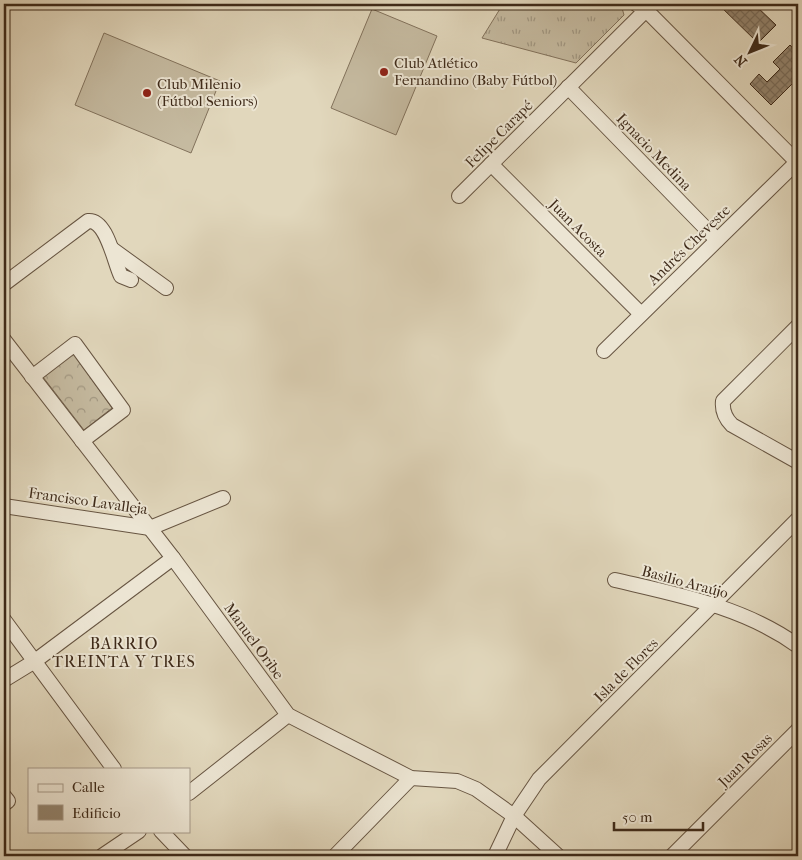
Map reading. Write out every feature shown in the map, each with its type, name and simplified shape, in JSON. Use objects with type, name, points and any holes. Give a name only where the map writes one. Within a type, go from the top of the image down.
[{"type":"street","name":"Felipe Carapé","points":[[459,196],[568,87],[641,7]]},
{"type":"street","points":[[641,7],[798,162]]},
{"type":"street","name":"Ignacio Medina","points":[[568,87],[717,240]]},
{"type":"street","name":"Andrés Cheveste","points":[[604,351],[798,162]]},
{"type":"street","name":"Juan Acosta","points":[[491,164],[641,314]]},
{"type":"street","points":[[4,284],[88,221],[94,220],[100,225],[112,249],[121,276],[132,280]]},
{"type":"street","points":[[112,249],[166,288]]},
{"type":"street","points":[[798,326],[723,400],[723,411],[728,421],[798,462]]},
{"type":"street","name":"Manuel Oribe","points":[[4,340],[173,558],[288,715],[411,778],[458,781],[476,789],[514,816],[558,856]]},
{"type":"street","points":[[32,377],[75,344],[123,410],[82,441]]},
{"type":"street","name":"Francisco Lavalleja","points":[[4,506],[150,528],[223,498]]},
{"type":"street","name":"Isla de Flores","points":[[494,856],[514,816],[539,779],[798,519]]},
{"type":"street","points":[[4,680],[35,661],[173,558]]},
{"type":"street","name":"Basilio Araújo","points":[[615,580],[715,604],[779,632],[798,646]]},
{"type":"street","points":[[4,620],[113,768]]},
{"type":"street","points":[[190,792],[288,715]]},
{"type":"street","name":"Juan Rosas","points":[[672,856],[798,730]]},
{"type":"street","points":[[335,856],[411,778]]},
{"type":"street","points":[[102,856],[138,832]]},
{"type":"street","points":[[162,832],[185,856]]},
{"type":"green space","points":[[503,4],[613,4],[622,8],[624,15],[576,63],[482,38]]},
{"type":"green space","name":"Club Atlético Fernandino (Baby Fútbol)","points":[[372,9],[437,36],[396,135],[331,108]]},
{"type":"green space","name":"Club Milenio (Fútbol Seniors)","points":[[104,33],[220,81],[191,153],[75,105]]},
{"type":"green space","points":[[73,353],[112,408],[84,430],[43,377]]},
{"type":"building","points":[[718,4],[754,4],[776,25],[758,43]]},
{"type":"building","points":[[790,45],[798,54],[798,78],[771,105],[750,84],[759,74],[767,82],[780,69],[773,62]]},
{"type":"place","name":"Club Atlético Fernandino (Baby Fútbol)","points":[[384,72]]},
{"type":"place","name":"Club Milenio (Fútbol Seniors)","points":[[147,93]]},
{"type":"district","name":"BARRIO TREINTA Y TRES","points":[[124,652]]}]
